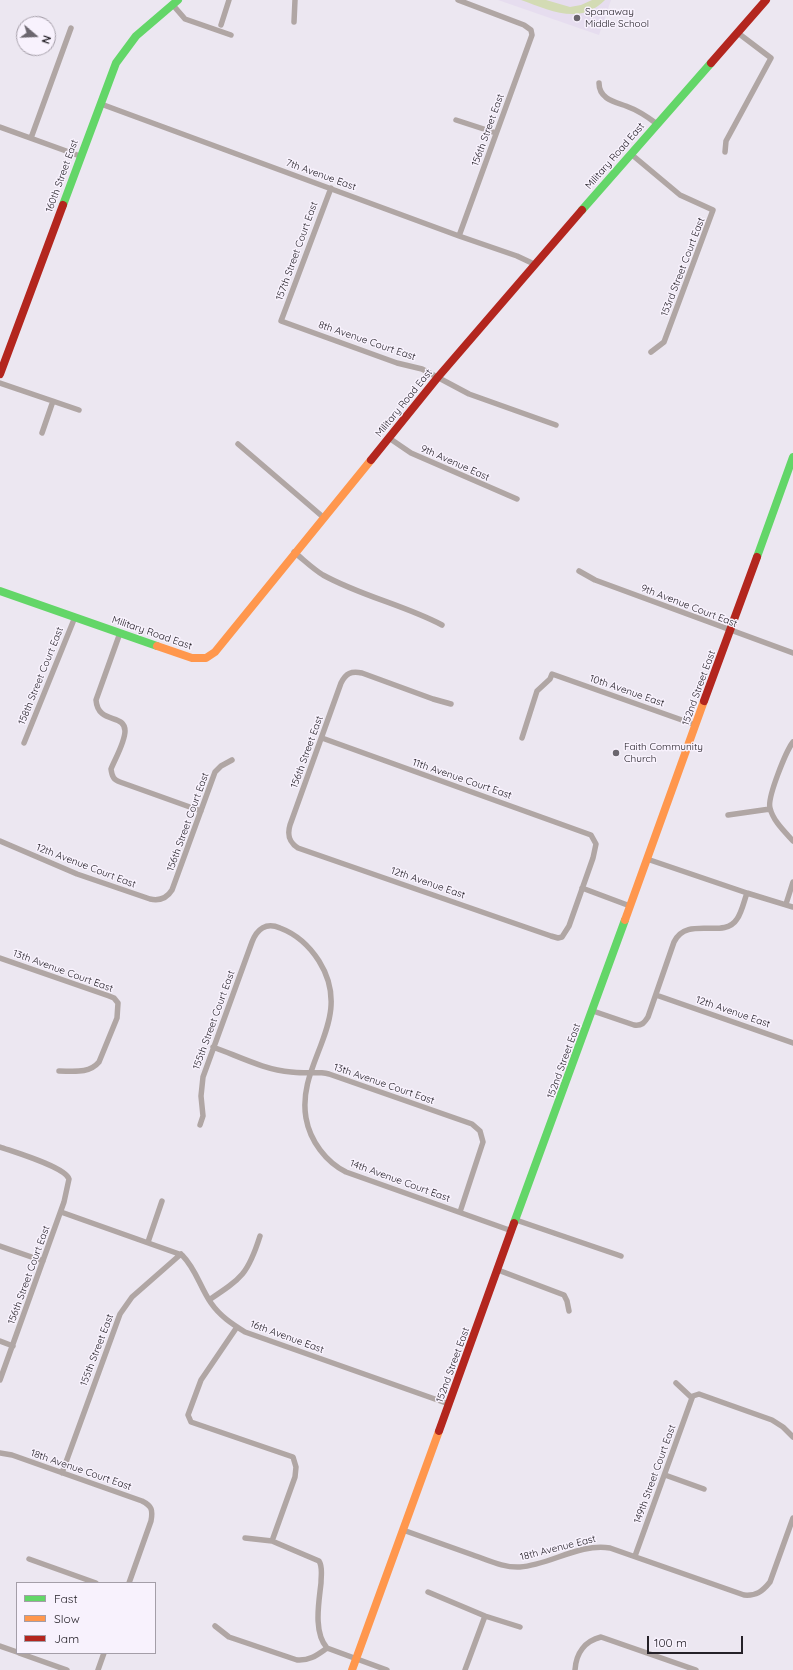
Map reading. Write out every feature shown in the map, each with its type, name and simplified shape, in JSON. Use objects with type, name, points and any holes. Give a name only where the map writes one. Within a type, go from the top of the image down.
[{"type":"street","points":[[221,25],[229,0]]},
{"type":"street","points":[[294,22],[295,0]]},
{"type":"street","name":"156th Street East","points":[[458,0],[524,24],[532,30],[532,39],[459,236]]},
{"type":"street","name":"Military Road East","points":[[0,591],[192,658],[202,658],[215,652],[294,552],[438,377],[534,264],[766,0]]},
{"type":"street","points":[[175,2],[185,18],[231,36]]},
{"type":"street","name":"160th Street East","points":[[0,374],[80,156],[116,63],[128,44],[139,32],[175,2]]},
{"type":"street","points":[[31,138],[71,28]]},
{"type":"street","points":[[724,152],[726,141],[771,58],[738,33]]},
{"type":"street","points":[[599,84],[603,95],[627,106],[657,124]]},
{"type":"street","name":"7th Avenue East","points":[[101,104],[517,256],[534,264]]},
{"type":"street","points":[[456,120],[496,133]]},
{"type":"street","points":[[0,127],[80,156]]},
{"type":"street","name":"153rd Street Court East","points":[[631,154],[680,195],[714,210],[664,342],[651,352]]},
{"type":"street","name":"157th Street Court East","points":[[281,321],[331,188]]},
{"type":"street","name":"8th Avenue Court East","points":[[281,321],[397,363],[422,369],[469,394],[556,425]]},
{"type":"street","points":[[0,383],[79,410]]},
{"type":"street","points":[[42,434],[53,401]]},
{"type":"street","name":"9th Avenue East","points":[[389,438],[411,453],[517,499]]},
{"type":"street","points":[[238,444],[323,517]]},
{"type":"street","name":"152nd Street East","points":[[352,1670],[793,458]]},
{"type":"street","points":[[294,552],[323,575],[375,598],[410,609],[442,625]]},
{"type":"street","name":"9th Avenue Court East","points":[[579,572],[595,580],[793,653]]},
{"type":"street","name":"158th Street Court East","points":[[24,743],[75,617]]},
{"type":"street","points":[[120,633],[96,700],[97,710],[120,721],[124,728],[124,735],[111,770],[112,774],[116,780],[120,782],[201,811]]},
{"type":"street","name":"156th Street East","points":[[290,841],[288,834],[290,826],[345,675],[350,673],[362,673],[433,699],[452,704]]},
{"type":"street","name":"10th Avenue East","points":[[522,738],[537,691],[550,679],[552,674],[696,725]]},
{"type":"street","name":"11th Avenue Court East","points":[[322,738],[586,832],[594,839],[596,844],[582,888]]},
{"type":"street","points":[[793,742],[786,754],[778,774],[772,793],[770,809],[779,825],[793,841]]},
{"type":"street","name":"156th Street Court East","points":[[167,896],[172,890],[215,772],[221,766],[232,760]]},
{"type":"street","points":[[728,815],[770,809]]},
{"type":"street","name":"12th Avenue Court East","points":[[0,841],[77,874],[150,899],[156,900],[167,896]]},
{"type":"street","name":"12th Avenue East","points":[[290,841],[298,848],[551,936],[561,937],[568,926],[582,888]]},
{"type":"street","points":[[647,860],[793,907]]},
{"type":"street","points":[[786,904],[793,882]]},
{"type":"street","points":[[582,888],[630,906]]},
{"type":"street","points":[[593,1011],[638,1025],[644,1023],[648,1017],[678,934],[685,930],[722,927],[734,923],[740,914],[747,893]]},
{"type":"street","name":"155th Street Court East","points":[[200,1125],[203,1116],[201,1096],[202,1077],[252,942],[258,931],[264,927]]},
{"type":"street","name":"14th Avenue Court East","points":[[264,927],[278,927],[301,941],[316,957],[327,977],[331,998],[330,1016],[325,1036],[305,1095],[306,1118],[312,1137],[325,1155],[346,1172],[512,1231]]},
{"type":"street","name":"13th Avenue Court East","points":[[0,958],[109,996],[118,1003],[117,1018],[96,1066],[87,1070],[59,1071]]},
{"type":"street","name":"12th Avenue East","points":[[656,995],[793,1043]]},
{"type":"street","name":"13th Avenue Court East","points":[[213,1047],[270,1068],[291,1072],[329,1074],[464,1121],[477,1128],[482,1135],[483,1142],[460,1212]]},
{"type":"street","name":"156th Street Court East","points":[[0,1147],[55,1167],[68,1176],[69,1183],[68,1192],[61,1212],[0,1380]]},
{"type":"street","points":[[148,1242],[162,1201]]},
{"type":"street","points":[[61,1212],[181,1254]]},
{"type":"street","points":[[516,1220],[622,1256]]},
{"type":"street","points":[[210,1300],[237,1281],[244,1274],[255,1253],[260,1236]]},
{"type":"street","points":[[0,1246],[43,1261]]},
{"type":"street","name":"16th Avenue East","points":[[181,1254],[193,1268],[210,1300],[226,1320],[237,1327],[258,1337],[449,1404]]},
{"type":"street","name":"155th Street East","points":[[62,1472],[120,1314],[132,1297],[181,1254]]},
{"type":"street","points":[[498,1270],[564,1295],[568,1300],[569,1311]]},
{"type":"street","points":[[237,1327],[201,1380],[189,1412],[189,1419],[192,1422],[293,1457],[296,1467],[295,1477],[272,1541]]},
{"type":"street","points":[[0,1341],[13,1346]]},
{"type":"street","points":[[676,1383],[692,1398],[693,1396],[699,1394],[772,1420],[783,1427],[793,1437]]},
{"type":"street","name":"149th Street Court East","points":[[635,1556],[692,1398]]},
{"type":"street","name":"18th Avenue Court East","points":[[0,1453],[12,1455],[62,1472],[148,1504],[152,1510],[151,1521],[147,1536],[129,1582]]},
{"type":"street","points":[[665,1474],[704,1489]]},
{"type":"street","name":"18th Avenue East","points":[[403,1530],[496,1563],[518,1568],[598,1547],[610,1548],[744,1595],[754,1595],[763,1591],[772,1577],[793,1518]]},
{"type":"street","points":[[245,1538],[272,1541],[314,1558],[321,1564],[319,1627],[322,1640],[327,1648],[387,1670]]},
{"type":"street","points":[[29,1559],[93,1582]]},
{"type":"street","points":[[428,1592],[485,1616],[520,1627]]},
{"type":"street","points":[[465,1670],[485,1616]]},
{"type":"street","points":[[215,1626],[229,1637],[298,1660],[312,1658],[327,1648]]},
{"type":"street","points":[[575,1670],[576,1658],[585,1645],[601,1637],[611,1639],[696,1670]]},
{"type":"street","points":[[0,1646],[16,1652]]},
{"type":"street","points":[[21,1654],[67,1670]]},
{"type":"street","points":[[98,1670],[104,1654]]},
{"type":"shaded area","name":"Spanaway Middle School","points":[[498,0],[611,0],[599,35]]},
{"type":"green space","points":[[521,0],[546,0],[570,7],[581,5],[592,0],[605,0],[595,8],[585,12],[564,14]]},
{"type":"traffic: fast","points":[[63,205],[116,63],[136,36],[178,0]]},
{"type":"traffic: fast","points":[[582,210],[711,63]]},
{"type":"traffic: fast","points":[[757,557],[793,457]]},
{"type":"traffic: fast","points":[[0,591],[157,646]]},
{"type":"traffic: fast","points":[[514,1223],[625,920]]},
{"type":"traffic: slow","points":[[157,646],[192,658],[206,658],[215,652],[371,460]]},
{"type":"traffic: slow","points":[[625,920],[704,701]]},
{"type":"traffic: slow","points":[[352,1670],[439,1431]]},
{"type":"traffic: jam","points":[[711,63],[766,0]]},
{"type":"traffic: jam","points":[[0,374],[63,205]]},
{"type":"traffic: jam","points":[[371,460],[438,377],[582,210]]},
{"type":"traffic: jam","points":[[704,701],[757,557]]},
{"type":"traffic: jam","points":[[439,1431],[514,1223]]},
{"type":"place","name":"Spanaway Middle School","points":[[577,18]]},
{"type":"place","name":"Faith Community Church","points":[[616,753]]}]
